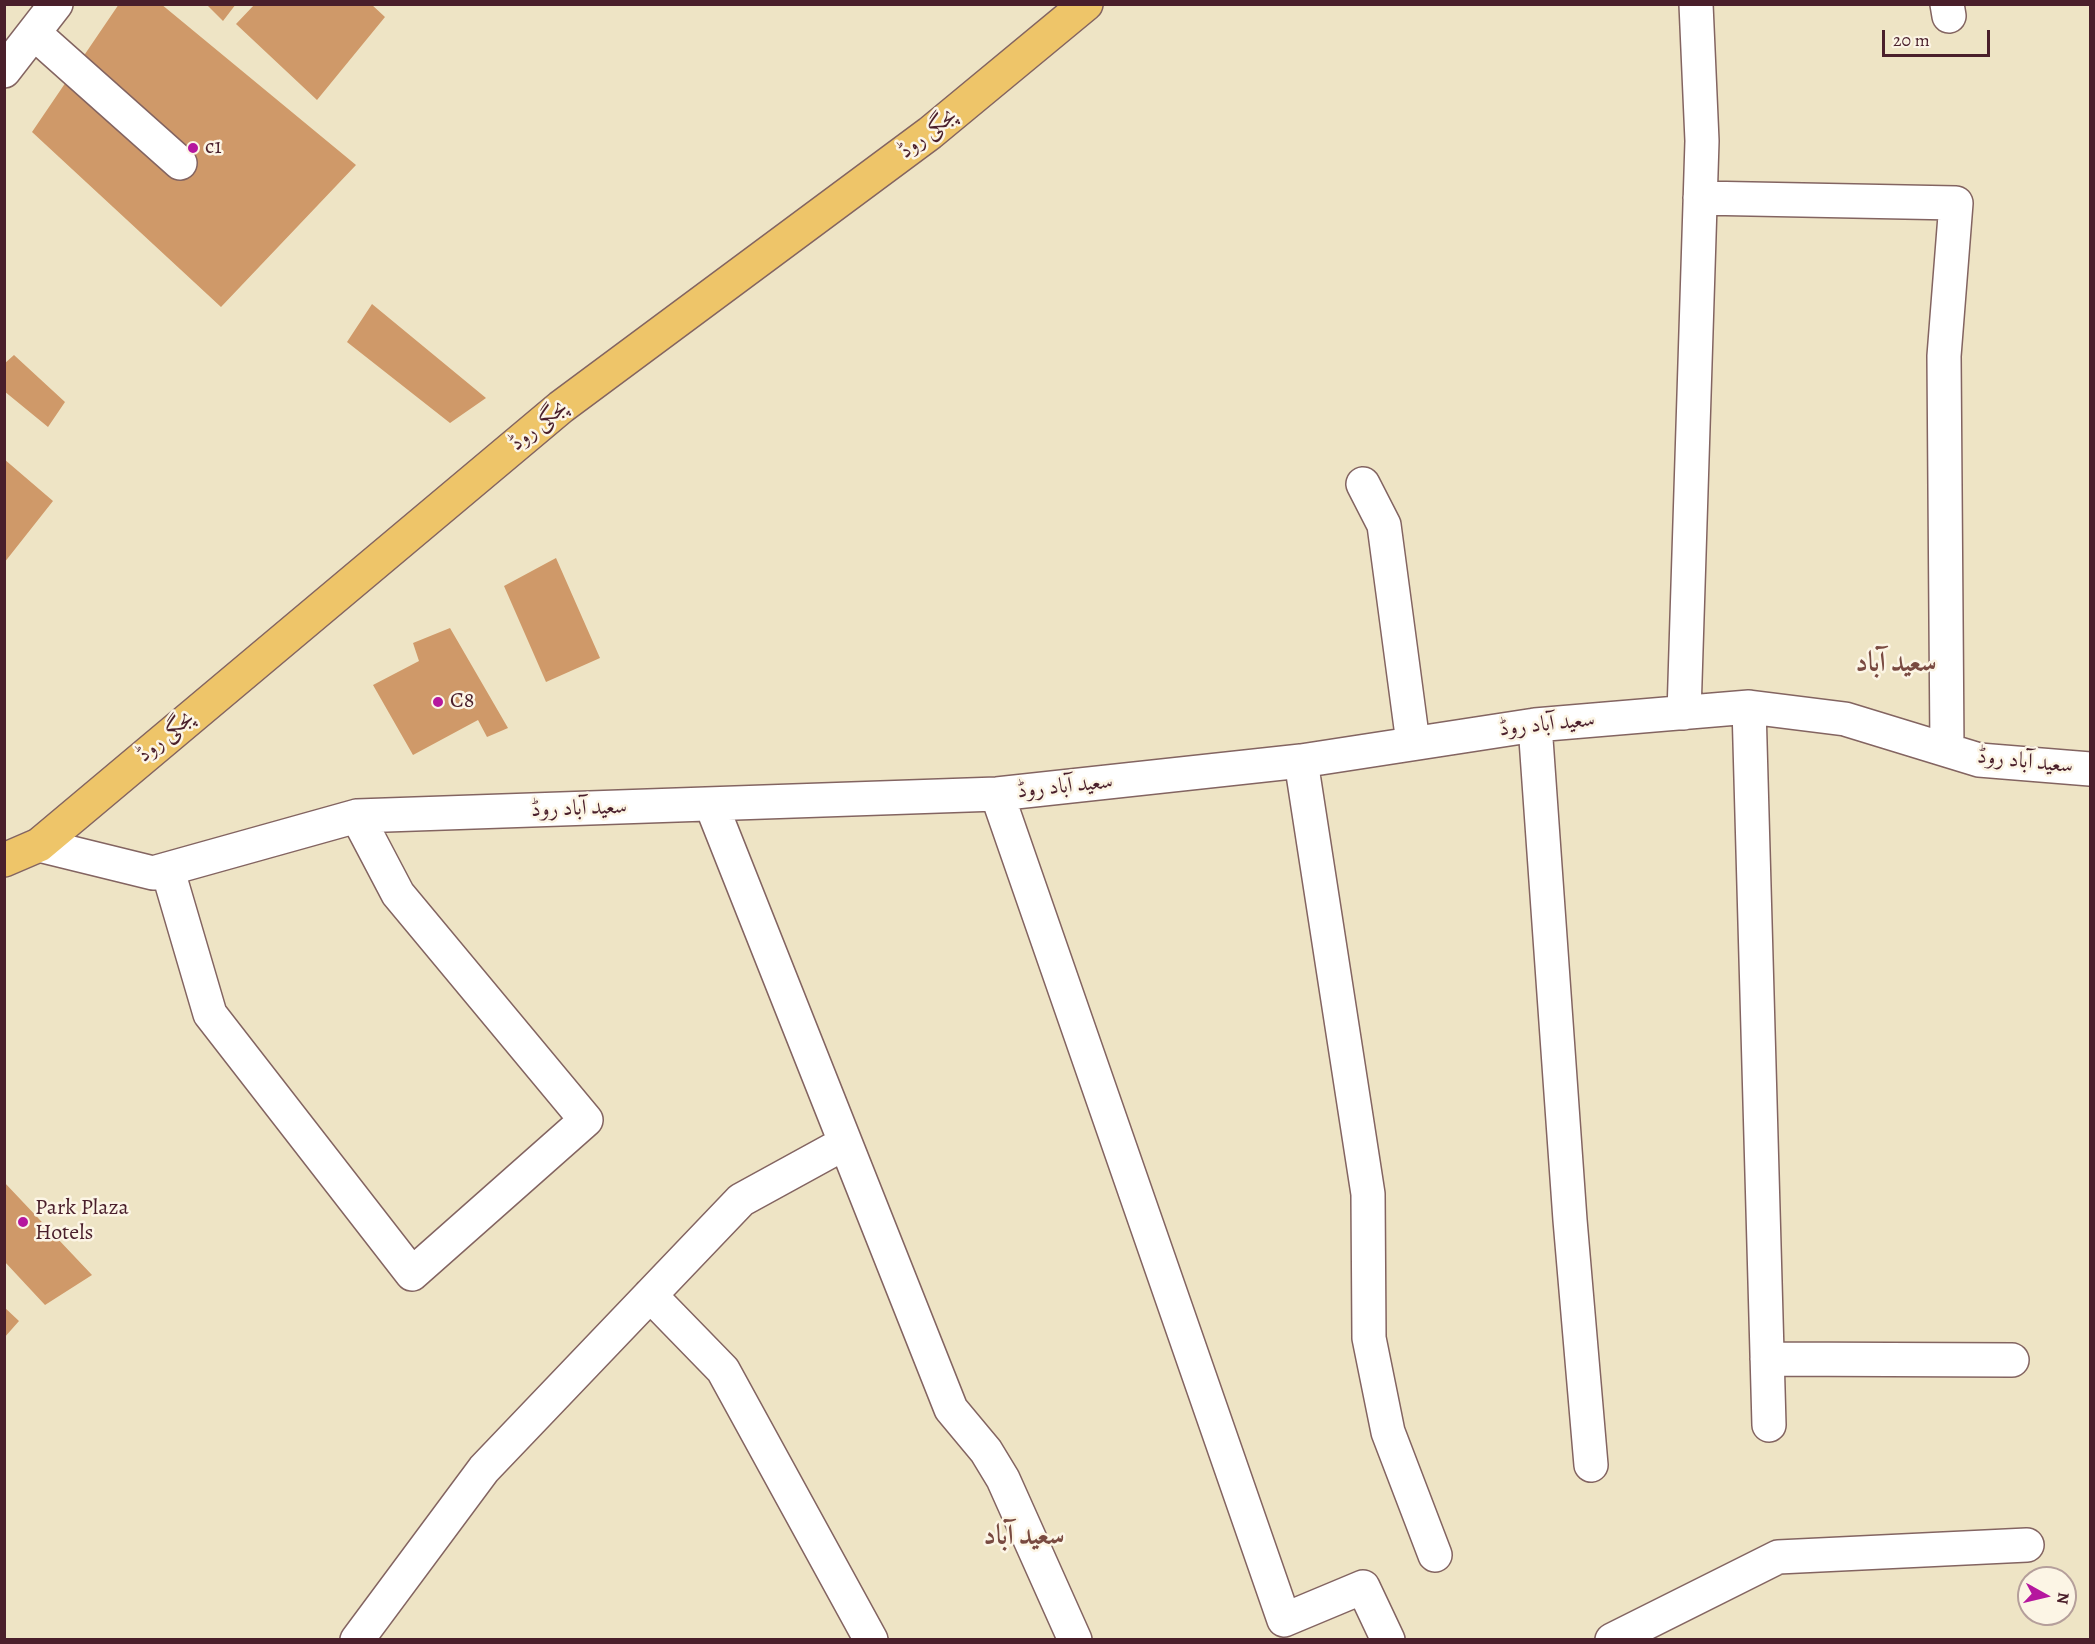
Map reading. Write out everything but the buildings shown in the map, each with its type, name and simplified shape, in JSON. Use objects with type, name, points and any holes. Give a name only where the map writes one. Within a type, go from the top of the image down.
[{"type":"main road","name":"پجگی روڈ","points":[[4,860],[39,845],[561,407],[930,133],[1086,4]]},
{"type":"street","points":[[4,71],[56,4]]},
{"type":"street","points":[[1684,712],[1702,141],[1696,4]]},
{"type":"street","points":[[34,33],[180,163]]},
{"type":"street","points":[[1700,198],[1956,203],[1944,356],[1947,750]]},
{"type":"street","points":[[1363,484],[1384,525],[1413,743]]},
{"type":"street","points":[[1749,707],[1769,1425]]},
{"type":"street","name":"سعید آباد روڈ","points":[[39,845],[153,873],[168,871],[357,816],[997,794],[1301,761],[1535,725],[1749,707],[1845,719],[1979,759],[2091,769]]},
{"type":"street","points":[[1535,725],[1570,1208],[1592,1465]]},
{"type":"street","points":[[1301,761],[1368,1194],[1369,1338],[1388,1432],[1435,1555]]},
{"type":"street","points":[[997,794],[1284,1620],[1363,1587],[1388,1640]]},
{"type":"street","points":[[711,804],[951,1409],[986,1451],[1003,1479],[1075,1640]]},
{"type":"street","points":[[168,871],[210,1014],[412,1274],[586,1120],[398,894],[357,816]]},
{"type":"street","points":[[357,1640],[484,1469],[741,1200],[845,1143]]},
{"type":"street","points":[[650,1295],[723,1370],[871,1640]]},
{"type":"street","points":[[1767,1359],[2012,1360]]},
{"type":"street","points":[[1612,1640],[1778,1557],[2027,1545]]},
{"type":"place","name":"c1","points":[[193,148]]},
{"type":"place","name":"C8","points":[[438,702]]},
{"type":"place","name":"Park Plaza Hotels","points":[[23,1222]]},
{"type":"district","name":"سعید آباد","points":[[1896,664]]},
{"type":"district","name":"سعید آباد","points":[[1024,1537]]}]
